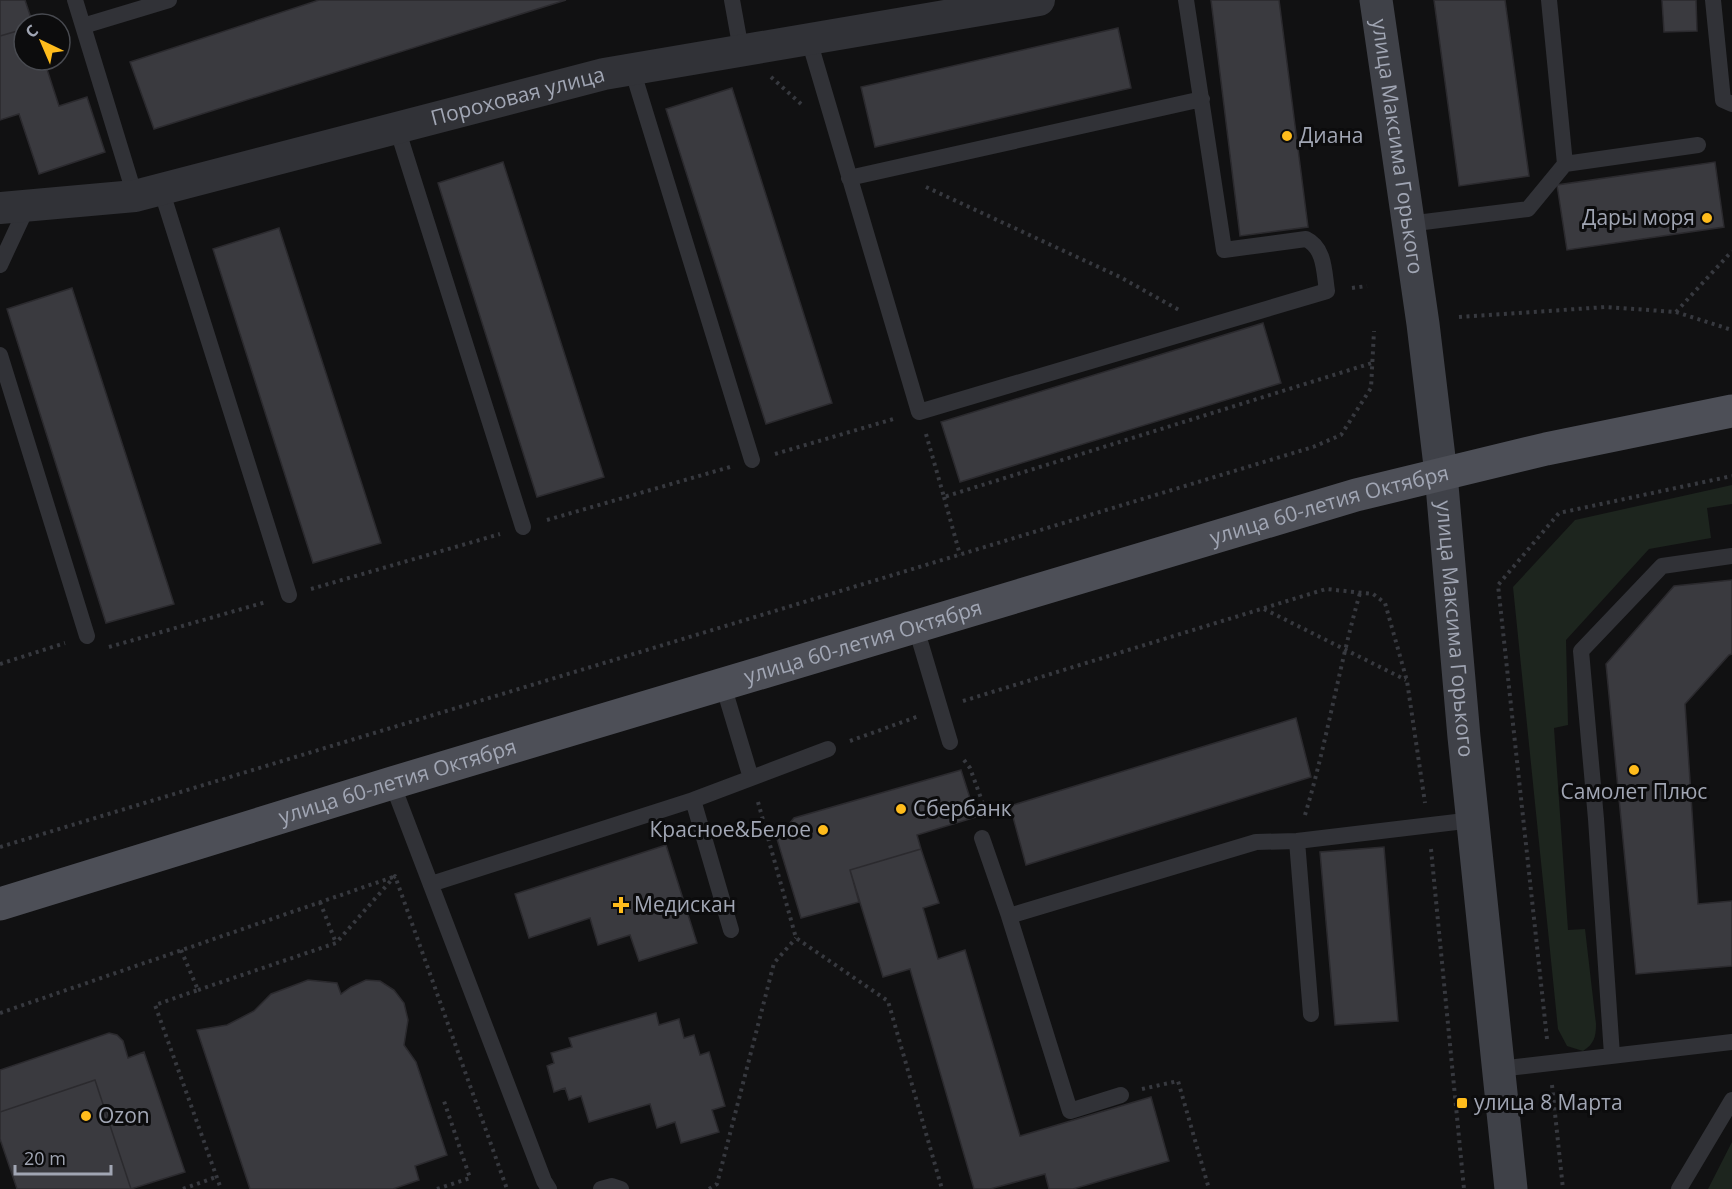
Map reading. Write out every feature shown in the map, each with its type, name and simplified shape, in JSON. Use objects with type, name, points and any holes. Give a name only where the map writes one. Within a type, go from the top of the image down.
[{"type":"main road","name":"улица Максима Горького","points":[[1376,0],[1423,324],[1441,474],[1473,820],[1511,1189]]},
{"type":"main road","name":"улица 60-летия Октября","points":[[0,904],[392,783],[1356,495],[1546,449],[1732,411]]},
{"type":"street","name":"Пороховая улица","points":[[14,208],[148,193],[604,74],[1039,0]]},
{"type":"lane","points":[[75,0],[148,193],[289,595]]},
{"type":"lane","points":[[83,26],[169,0]]},
{"type":"lane","points":[[732,0],[741,51]]},
{"type":"lane","points":[[809,40],[919,412],[1327,291],[1320,252],[1314,243],[1306,239],[1224,250],[1186,0]]},
{"type":"lane","points":[[1550,0],[1565,164]]},
{"type":"lane","points":[[1713,0],[1723,100],[1732,104]]},
{"type":"lane","points":[[632,69],[752,460]]},
{"type":"lane","points":[[849,178],[1202,99]]},
{"type":"lane","points":[[397,128],[523,527]]},
{"type":"lane","points":[[1408,224],[1528,209],[1565,164],[1698,145]]},
{"type":"lane","points":[[0,265],[14,208]]},
{"type":"lane","points":[[0,355],[87,636]]},
{"type":"lane","points":[[1612,1055],[1596,819],[1581,651],[1662,566],[1732,556]]},
{"type":"lane","points":[[916,628],[950,742]]},
{"type":"lane","points":[[723,685],[751,778]]},
{"type":"lane","points":[[431,884],[693,800],[828,749]]},
{"type":"lane","points":[[392,783],[549,1189]]},
{"type":"lane","points":[[693,800],[731,930]]},
{"type":"lane","points":[[1009,916],[1256,842],[1297,841],[1473,820]]},
{"type":"lane","points":[[982,838],[1070,1111],[1121,1095]]},
{"type":"lane","points":[[1297,841],[1311,1014]]},
{"type":"lane","points":[[1499,1069],[1732,1042]]},
{"type":"lane","points":[[1679,1189],[1732,1100]]},
{"type":"lane","points":[[600,1189],[612,1186],[621,1189]]},
{"type":"path","points":[[741,51],[836,136]]},
{"type":"path","points":[[887,169],[1120,277],[1208,326]]},
{"type":"path","points":[[1676,312],[1732,250]]},
{"type":"path","points":[[1458,317],[1606,307],[1676,312],[1732,330]]},
{"type":"path","points":[[0,847],[1302,451],[1341,435],[1371,388],[1374,331]]},
{"type":"path","points":[[944,496],[1372,363]]},
{"type":"path","points":[[919,412],[960,555]]},
{"type":"path","points":[[1563,1189],[1498,585],[1559,513],[1732,476]]},
{"type":"path","points":[[828,749],[940,708],[1326,589],[1373,594],[1385,603],[1407,681],[1428,826],[1464,1189]]},
{"type":"path","points":[[1297,841],[1319,768],[1344,649],[1360,593]]},
{"type":"path","points":[[1264,609],[1407,681]]},
{"type":"path","points":[[0,664],[87,636]]},
{"type":"path","points":[[950,742],[970,768],[986,812],[982,838]]},
{"type":"path","points":[[751,778],[796,938],[888,1001],[942,1189]]},
{"type":"path","points":[[0,1013],[424,866]]},
{"type":"path","points":[[221,1189],[155,1005],[336,943],[395,876]]},
{"type":"path","points":[[395,876],[507,1189]]},
{"type":"path","points":[[320,902],[336,943]]},
{"type":"path","points":[[709,1189],[717,1184],[774,963],[796,938]]},
{"type":"path","points":[[181,950],[198,990]]},
{"type":"path","points":[[1121,1095],[1178,1081],[1209,1189]]},
{"type":"path","points":[[437,1189],[470,1178],[444,1101]]},
{"type":"path","points":[[183,1189],[216,1177]]},
{"type":"shaded area","points":[[1732,485],[1732,504],[1707,508],[1711,538],[1649,549],[1566,640],[1568,725],[1554,728],[1568,930],[1585,929],[1596,1024],[1594,1040],[1583,1051],[1567,1046],[1558,1029],[1513,587],[1575,520]]},
{"type":"shaded area","points":[[1732,1142],[1732,1189],[1708,1189]]},
{"type":"building","points":[[0,0],[25,0],[29,12],[12,12],[12,32],[0,36]]},
{"type":"building","points":[[319,0],[566,0],[154,129],[130,62]]},
{"type":"building","points":[[1211,0],[1279,0],[1308,227],[1240,236]]},
{"type":"building","points":[[1434,0],[1505,0],[1529,176],[1459,186]]},
{"type":"building","points":[[1662,0],[1696,0],[1697,31],[1664,32]]},
{"type":"building","points":[[1118,28],[1131,88],[875,147],[861,87]]},
{"type":"building","points":[[12,32],[12,72],[48,72],[59,106],[87,97],[105,152],[39,174],[19,114],[0,120],[0,36]]},
{"type":"building","points":[[732,88],[832,403],[766,424],[666,109]]},
{"type":"building","points":[[503,162],[604,477],[537,497],[438,183]]},
{"type":"building","points":[[1715,162],[1724,227],[1567,250],[1557,185]]},
{"type":"building","points":[[279,228],[381,543],[313,563],[213,249]]},
{"type":"building","points":[[72,288],[174,604],[106,623],[7,309]]},
{"type":"building","points":[[1263,323],[1281,383],[960,482],[941,422]]},
{"type":"building","points":[[1732,580],[1732,654],[1685,704],[1698,904],[1732,901],[1732,966],[1636,974],[1606,664],[1674,586]]},
{"type":"building","points":[[1296,718],[1311,777],[1026,865],[1010,806]]},
{"type":"building","points":[[961,770],[976,817],[917,835],[921,849],[850,870],[859,902],[801,918],[777,839],[794,818]]},
{"type":"building","points":[[666,845],[697,943],[639,961],[630,935],[598,945],[590,918],[529,938],[515,894]]},
{"type":"building","points":[[1384,847],[1398,1021],[1335,1025],[1320,852]]},
{"type":"building","points":[[921,849],[939,903],[923,908],[938,959],[965,950],[1020,1136],[1151,1097],[1169,1161],[1073,1189],[1049,1189],[1045,1174],[990,1189],[974,1189],[910,969],[883,977],[850,870]]},
{"type":"building","points":[[308,980],[337,983],[341,994],[366,980],[380,981],[394,990],[404,1003],[408,1020],[404,1045],[416,1062],[447,1155],[415,1166],[419,1180],[393,1189],[250,1189],[197,1030],[227,1025],[254,1011],[271,994]]},
{"type":"building","points":[[656,1013],[659,1025],[679,1019],[684,1038],[694,1035],[700,1055],[709,1052],[725,1106],[712,1110],[719,1132],[681,1143],[675,1122],[657,1128],[650,1104],[589,1122],[581,1096],[569,1100],[565,1088],[554,1092],[547,1066],[554,1063],[551,1053],[572,1047],[569,1038]]},
{"type":"building","points":[[109,1033],[117,1035],[123,1041],[128,1058],[144,1052],[185,1172],[131,1189],[95,1080],[0,1112],[0,1070]]},
{"type":"building","points":[[95,1080],[131,1189],[17,1189],[0,1139],[0,1112]]},
{"type":"place","name":"Диана","points":[[1287,136]]},
{"type":"place","name":"Дары моря","points":[[1707,218]]},
{"type":"place","name":"Самолет Плюс","points":[[1634,770]]},
{"type":"place","name":"Сбербанк","points":[[901,809]]},
{"type":"place","name":"Красное&Белое","points":[[823,830]]},
{"type":"place","name":"Медискан","points":[[621,905]]},
{"type":"place","name":"улица 8 Марта","points":[[1462,1103]]},
{"type":"place","name":"Ozon","points":[[86,1116]]}]
